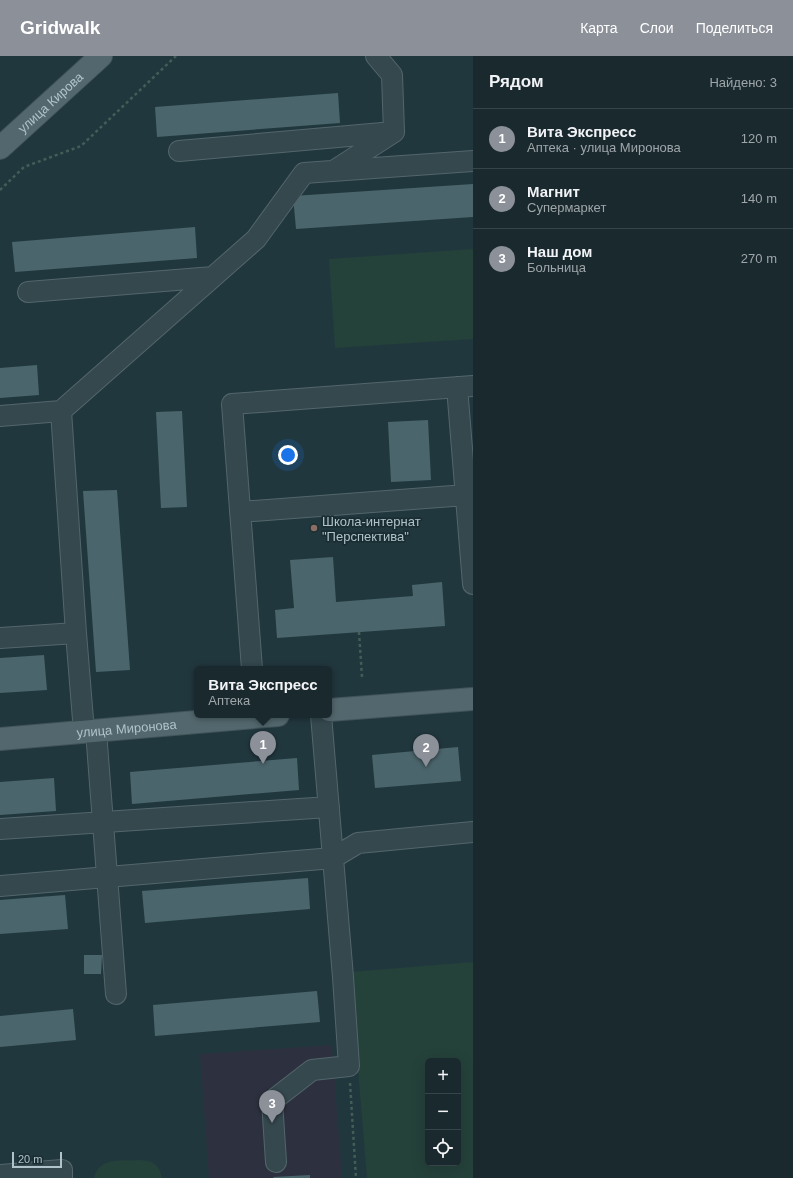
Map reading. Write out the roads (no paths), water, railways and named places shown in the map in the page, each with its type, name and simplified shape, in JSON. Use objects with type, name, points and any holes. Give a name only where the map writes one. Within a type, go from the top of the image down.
[{"type":"main road","name":"улица Кирова","points":[[2,144],[101,56]]},
{"type":"main road","points":[[332,710],[473,699]]},
{"type":"main road","name":"улица Миронова","points":[[0,739],[234,718]]},
{"type":"lane","points":[[376,56],[392,75],[394,132]]},
{"type":"lane","points":[[180,150],[394,132]]},
{"type":"lane","points":[[333,171],[394,132]]},
{"type":"lane","points":[[0,416],[61,411],[256,239],[304,173],[473,160]]},
{"type":"lane","points":[[28,292],[214,276]]},
{"type":"lane","points":[[252,666],[232,404],[465,387],[466,495],[473,584]]},
{"type":"lane","points":[[61,411],[76,633],[103,822],[116,994]]},
{"type":"lane","points":[[240,512],[466,495]]},
{"type":"lane","points":[[0,638],[76,633]]},
{"type":"lane","points":[[276,1162],[272,1101],[312,1070],[349,1066],[321,718]]},
{"type":"lane","points":[[0,828],[329,807]]},
{"type":"lane","points":[[0,886],[333,858],[358,842],[473,832]]},
{"type":"lane","points":[[0,1175],[62,1170],[62,1178]]},
{"type":"place","name":"Школа-интернат \"Перспектива\"","points":[[314,528]]},
{"type":"place","name":"Вита Экспресс","points":[[263,764]]},
{"type":"place","name":"Магнит","points":[[426,767]]},
{"type":"place","name":"Наш дом","points":[[272,1123]]}]
